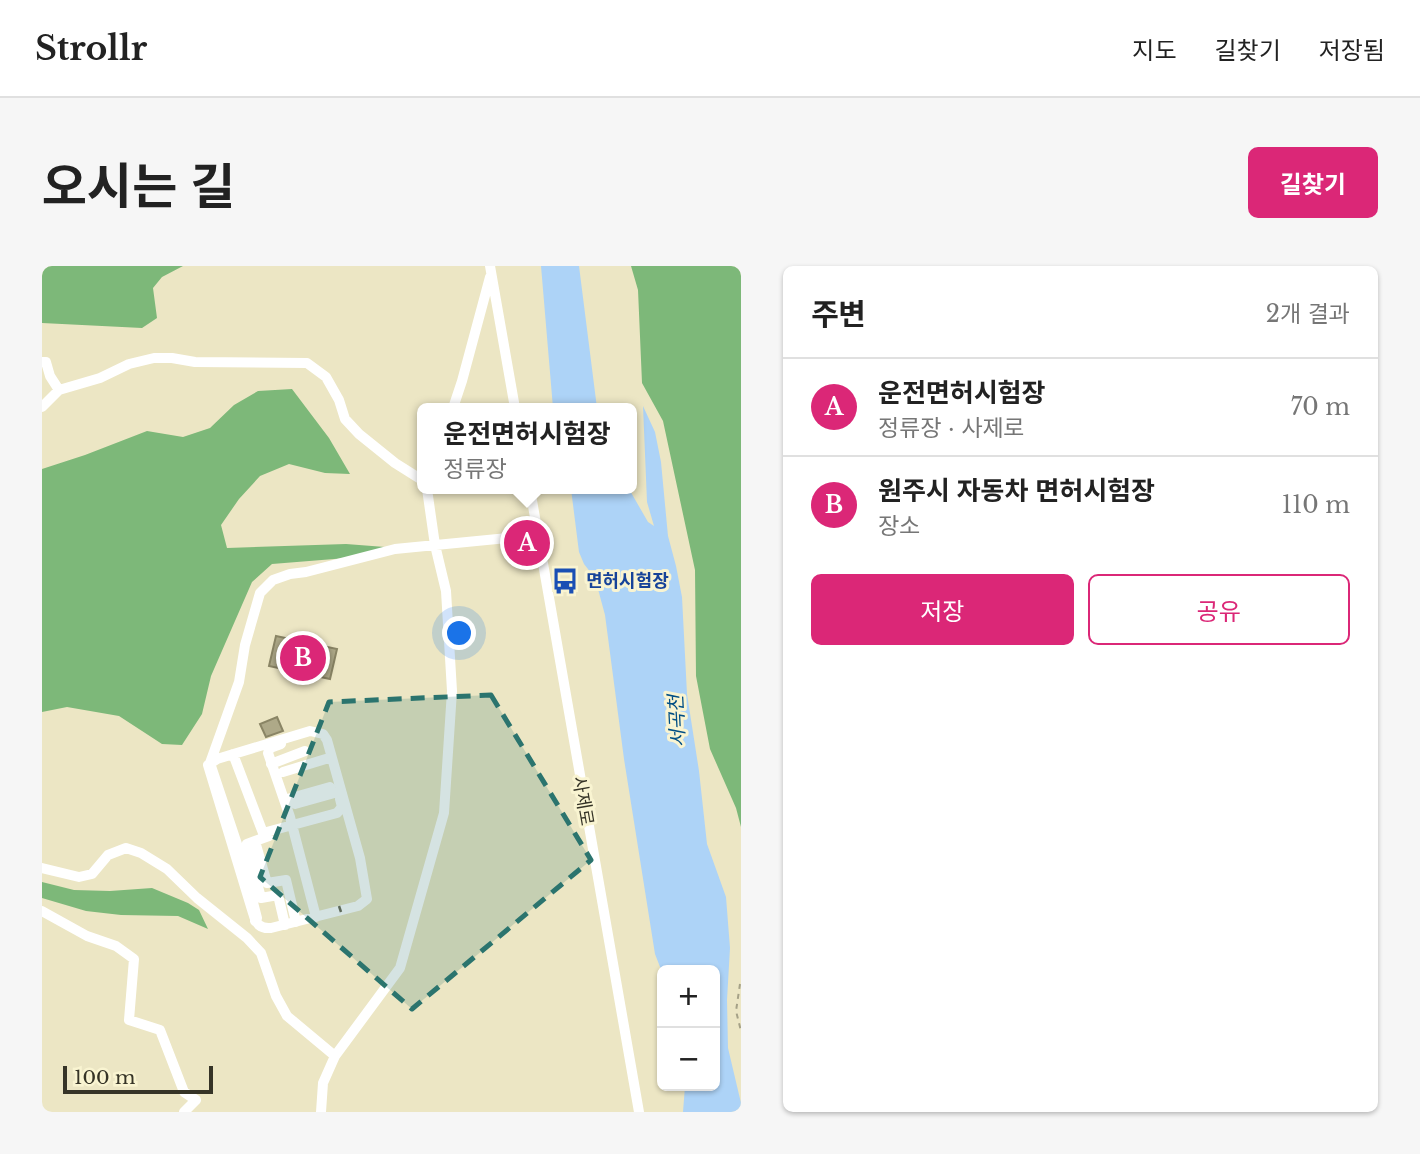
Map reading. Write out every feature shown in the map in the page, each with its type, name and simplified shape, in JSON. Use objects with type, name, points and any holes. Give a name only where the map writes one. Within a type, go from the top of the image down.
[{"type":"street","points":[[455,403],[490,270]]},
{"type":"street","points":[[490,270],[514,403]]},
{"type":"street","points":[[42,407],[59,390],[100,378],[129,364],[154,358],[195,362],[307,363],[326,377],[339,400],[345,419],[352,427],[417,477]]},
{"type":"street","points":[[42,362],[46,362],[50,376],[59,390]]},
{"type":"street","points":[[321,1112],[323,1083],[335,1056],[400,968],[444,813],[452,691],[446,591],[435,545],[428,494]]},
{"type":"street","name":"사제로","points":[[531,494],[639,1112]]},
{"type":"street","points":[[291,923],[278,895],[261,898],[247,844],[291,826],[336,819],[345,821],[366,895],[363,901],[291,923],[267,928],[255,921],[209,764],[239,682],[245,645],[260,593],[273,580],[290,574],[395,549],[537,534]]},
{"type":"street","points":[[209,764],[310,731],[323,734],[327,740],[368,894],[361,905],[314,916]]},
{"type":"street","points":[[236,755],[268,832],[291,826],[337,813],[342,804],[334,789],[323,741],[312,735],[270,748],[268,753],[284,800],[291,826],[314,916]]},
{"type":"street","points":[[271,764],[300,750]]},
{"type":"street","points":[[236,755],[262,751],[291,826]]},
{"type":"street","points":[[283,772],[302,771],[329,758]]},
{"type":"street","points":[[284,800],[317,787],[334,789]]},
{"type":"street","points":[[295,804],[313,802],[334,789]]},
{"type":"street","points":[[256,841],[267,884],[286,880],[291,923]]},
{"type":"street","points":[[42,869],[79,877],[92,874],[108,855],[126,848],[141,853],[167,869],[261,953],[276,996],[287,1016],[335,1056]]},
{"type":"street","points":[[42,911],[87,936],[116,946],[134,958],[129,1020],[160,1030],[184,1092],[196,1100],[184,1112]]},
{"type":"path","points":[[740,984],[736,1011],[741,1031]]},
{"type":"highlighted area","points":[[491,695],[591,860],[412,1009],[260,877],[329,702]]},
{"type":"green space","points":[[42,266],[183,266],[162,277],[153,288],[157,318],[142,328],[42,323]]},
{"type":"green space","points":[[631,266],[741,266],[741,827],[736,808],[710,749],[696,676],[695,570],[663,421],[642,383],[638,290]]},
{"type":"green space","points":[[292,389],[329,438],[350,474],[325,473],[289,464],[260,476],[239,499],[221,525],[227,548],[346,544],[385,547],[359,557],[272,564],[252,582],[211,676],[202,714],[182,745],[162,744],[119,716],[67,707],[42,712],[42,469],[147,431],[183,437],[210,428],[234,405],[258,391]]},
{"type":"green space","points":[[42,882],[74,890],[152,888],[199,910],[208,929],[178,916],[86,911],[42,898]]},
{"type":"water","points":[[541,266],[579,266],[596,403],[553,403]]},
{"type":"water","name":"서곡천","points":[[643,406],[655,432],[661,462],[668,536],[682,597],[687,694],[707,844],[726,897],[730,948],[728,1048],[741,1112],[683,1112],[685,1091],[720,1091],[720,965],[659,965],[655,954],[624,759],[605,615],[595,578],[579,552],[572,494],[632,494],[648,522],[654,526],[647,502]]},
{"type":"building","points":[[276,636],[337,649],[330,679],[269,666]]},
{"type":"building","points":[[277,717],[283,731],[266,737],[260,724]]},
{"type":"railway","points":[[339,906],[341,912]]},
{"type":"place","name":"운전면허시험장","points":[[527,543]]},
{"type":"place","name":"면허시험장","points":[[565,581]]},
{"type":"place","name":"원주시 자동차 면허시험장","points":[[303,658]]}]
